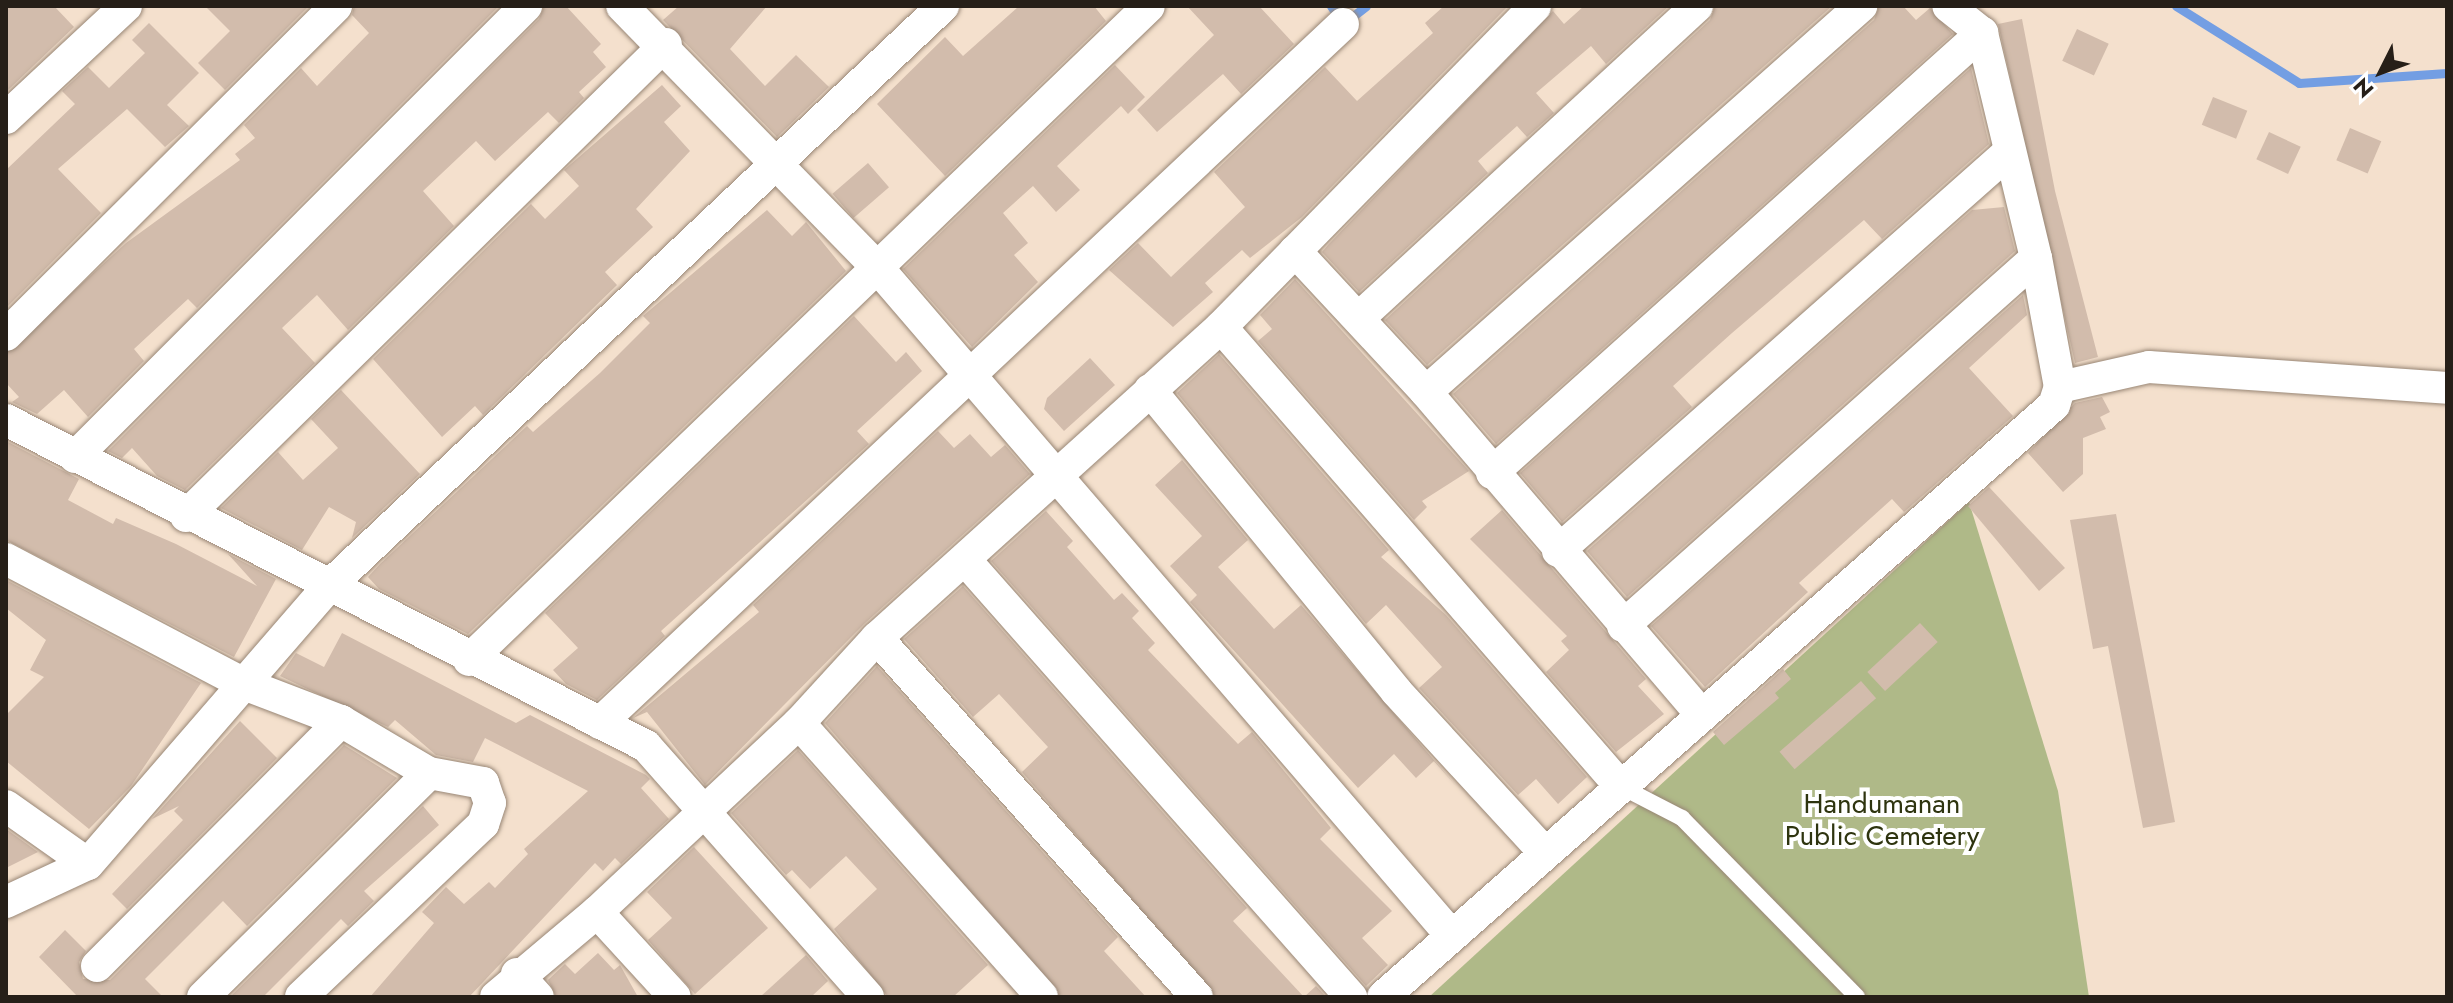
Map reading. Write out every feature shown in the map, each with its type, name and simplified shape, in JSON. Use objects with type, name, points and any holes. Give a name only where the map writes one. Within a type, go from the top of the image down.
[{"type":"street","points":[[6,118],[126,6]]},
{"type":"street","points":[[6,335],[336,6]]},
{"type":"street","points":[[75,457],[526,6]]},
{"type":"street","points":[[622,6],[666,44],[777,167],[877,267],[967,376],[1058,474],[1451,935]]},
{"type":"street","points":[[6,902],[88,864],[329,586],[777,167],[943,6]]},
{"type":"street","points":[[469,660],[1149,6]]},
{"type":"street","points":[[517,989],[704,809],[799,723],[877,638],[966,561],[1221,327],[1535,6]]},
{"type":"street","points":[[1359,318],[1697,6]]},
{"type":"street","points":[[1426,392],[1861,6]]},
{"type":"street","points":[[1948,6],[1982,33],[2008,153],[2036,258],[2060,387]]},
{"type":"street","points":[[600,723],[1343,24]]},
{"type":"street","points":[[1492,473],[1982,33]]},
{"type":"street","points":[[186,516],[666,44]]},
{"type":"street","points":[[1558,551],[2008,153]]},
{"type":"street","points":[[1295,251],[1426,392],[1558,551],[1702,715]]},
{"type":"street","points":[[1623,626],[2036,258]]},
{"type":"street","points":[[1221,327],[1620,786]]},
{"type":"street","points":[[1383,997],[1543,851],[2032,425],[2060,387],[2149,367],[2447,388]]},
{"type":"street","points":[[1150,390],[1396,691],[1543,851]]},
{"type":"street","points":[[6,420],[186,516],[646,746],[868,997]]},
{"type":"street","points":[[6,559],[244,684],[341,721],[429,773],[483,783],[490,803],[483,824],[301,997]]},
{"type":"street","points":[[966,561],[1351,997]]},
{"type":"street","points":[[877,638],[1197,997]]},
{"type":"street","points":[[97,966],[341,721]]},
{"type":"street","points":[[799,723],[1042,997]]},
{"type":"street","points":[[203,997],[429,773]]},
{"type":"street","points":[[6,806],[88,864]]},
{"type":"street","points":[[597,912],[675,997]]},
{"type":"lane","points":[[1620,786],[1682,818],[1857,997]]},
{"type":"green space","name":"Handumanan Public Cemetery","points":[[1969,502],[2058,791],[2089,997],[1429,997]]},
{"type":"building","points":[[6,6],[54,6],[74,27],[6,92]]},
{"type":"building","points":[[205,6],[309,6],[225,90],[198,63],[230,31]]},
{"type":"building","points":[[354,6],[499,6],[197,308],[188,299],[134,349],[144,361],[88,417],[64,390],[37,414],[12,402],[19,397],[6,383],[6,353],[126,243],[240,160],[235,154],[255,138],[244,125],[301,68],[317,86],[369,33],[352,15]]},
{"type":"building","points":[[544,6],[566,6],[601,44],[593,52],[606,67],[579,92],[584,98],[559,123],[548,112],[495,161],[476,141],[423,191],[454,226],[348,330],[317,295],[282,328],[315,363],[185,490],[157,476],[132,448],[122,458],[108,451],[539,19]]},
{"type":"building","points":[[679,6],[767,6],[730,49],[765,86],[796,55],[829,87],[777,137],[663,20]]},
{"type":"building","points":[[1019,6],[1094,6],[1106,21],[945,176],[877,104],[945,37],[963,56]]},
{"type":"building","points":[[1187,6],[1259,6],[1294,44],[1241,94],[1223,74],[1157,132],[1137,110],[1214,35]]},
{"type":"building","points":[[1444,6],[1508,6],[1302,217],[1250,258],[1242,250],[1205,283],[1213,292],[1173,327],[1109,270],[1138,243],[1171,277],[1245,207],[1214,172],[1325,67],[1357,101],[1433,33],[1425,23]]},
{"type":"building","points":[[1584,6],[1669,6],[1606,64],[1591,46],[1536,93],[1554,113],[1527,137],[1517,126],[1478,161],[1488,173],[1359,292],[1322,252],[1553,11],[1564,24]]},
{"type":"building","points":[[1715,6],[1832,6],[1427,365],[1385,320],[1710,20]]},
{"type":"building","points":[[1879,6],[1903,6],[1916,20],[1930,8],[1953,34],[1496,444],[1453,394],[1874,20]]},
{"type":"building","points":[[2022,19],[2055,191],[2098,357],[2075,363],[1998,24]]},
{"type":"building","points":[[149,23],[199,73],[167,105],[189,126],[165,147],[127,109],[58,169],[101,213],[6,308],[6,170],[75,104],[62,91],[88,67],[109,88],[145,53],[132,40]]},
{"type":"building","points":[[2077,29],[2109,44],[2094,76],[2062,61]]},
{"type":"building","points":[[1115,65],[1145,97],[1128,114],[1121,106],[1057,166],[1080,190],[1056,212],[1033,186],[1003,213],[1028,243],[1014,255],[1038,282],[972,347],[903,269]]},
{"type":"building","points":[[1971,68],[1989,144],[1882,239],[1864,220],[1732,333],[1673,386],[1692,407],[1562,522],[1520,473]]},
{"type":"building","points":[[662,85],[681,106],[664,122],[690,151],[636,209],[653,227],[605,272],[617,285],[483,415],[475,406],[442,437],[373,359],[531,204],[545,219],[579,186],[564,170]]},
{"type":"building","points":[[2213,97],[2247,111],[2236,139],[2202,125]]},
{"type":"building","points":[[2350,128],[2381,141],[2368,174],[2336,160]]},
{"type":"building","points":[[2269,132],[2301,147],[2288,174],[2256,159]]},
{"type":"building","points":[[868,163],[889,187],[854,218],[833,194]]},
{"type":"building","points":[[2004,207],[2015,251],[1627,597],[1587,551],[1972,210]]},
{"type":"building","points":[[767,210],[792,236],[806,222],[846,271],[468,634],[379,589],[368,577],[380,564],[527,426],[533,432],[600,373],[650,323],[643,316]]},
{"type":"building","points":[[1295,279],[1469,471],[1422,501],[1427,507],[1414,520],[1258,341],[1272,329],[1260,315]]},
{"type":"building","points":[[2023,295],[2027,315],[1969,368],[2013,416],[1904,512],[1892,499],[1799,583],[1808,592],[1705,687],[1651,626]]},
{"type":"building","points":[[854,316],[896,362],[906,352],[922,371],[857,431],[869,444],[661,631],[665,636],[597,700],[566,684],[553,670],[578,648],[545,613]]},
{"type":"building","points":[[1219,354],[1389,550],[1381,557],[1446,615],[1587,777],[1558,804],[1536,779],[1518,795],[1419,688],[1442,667],[1386,605],[1366,624],[1177,393]]},
{"type":"building","points":[[1090,358],[1115,385],[1064,431],[1044,409],[1047,398]]},
{"type":"building","points":[[341,390],[420,474],[352,538],[356,522],[329,507],[302,550],[221,508],[278,452],[303,480],[338,448],[311,419]]},
{"type":"building","points":[[2102,397],[2110,412],[2100,417],[2106,429],[2083,438],[2083,474],[2063,492],[2028,453],[2075,403]]},
{"type":"building","points":[[938,431],[954,448],[970,434],[991,457],[1005,445],[1030,474],[864,624],[705,785],[647,712],[633,718],[759,612],[753,605]]},
{"type":"building","points":[[6,441],[79,479],[68,500],[113,524],[116,518],[176,544],[257,586],[228,554],[276,579],[234,657],[6,540]]},
{"type":"building","points":[[1182,460],[1248,540],[1218,567],[1274,629],[1301,605],[1457,787],[1434,761],[1416,778],[1394,754],[1358,788],[1190,602],[1197,595],[1170,566],[1202,536],[1155,485]]},
{"type":"building","points":[[1989,487],[2065,568],[2039,591],[1968,506]]},
{"type":"building","points":[[1502,510],[1646,679],[1638,686],[1664,714],[1616,752],[1546,672],[1569,650],[1561,641],[1567,636],[1470,539]]},
{"type":"building","points":[[1046,511],[1073,541],[1067,547],[1114,600],[1122,593],[1139,611],[1132,618],[1155,643],[1148,650],[1238,744],[1252,732],[1331,828],[1320,839],[1392,911],[1362,938],[1388,965],[1366,986],[991,561]]},
{"type":"building","points":[[2116,514],[2175,822],[2143,828],[2108,646],[2093,649],[2070,520]]},
{"type":"building","points":[[6,580],[201,683],[131,786],[89,829],[6,761],[6,715],[44,677],[30,670],[46,640],[6,608]]},
{"type":"building","points":[[963,586],[1247,908],[1233,921],[1304,997],[1215,997],[1022,772],[1048,747],[999,694],[973,717],[904,639]]},
{"type":"building","points":[[1920,623],[1938,642],[1885,691],[1867,672]]},
{"type":"building","points":[[342,633],[516,723],[530,715],[646,775],[650,779],[641,788],[669,819],[621,864],[615,858],[603,871],[595,863],[469,997],[370,997],[434,923],[422,912],[446,887],[464,904],[489,882],[495,888],[528,854],[524,849],[588,791],[485,738],[473,762],[436,755],[395,720],[388,727],[280,676],[296,653],[324,667]]},
{"type":"building","points":[[877,666],[1118,937],[1104,951],[1146,997],[1060,997],[825,723]]},
{"type":"building","points":[[1783,669],[1791,679],[1775,693],[1779,698],[1724,745],[1713,732]]},
{"type":"building","points":[[1861,681],[1876,698],[1795,769],[1779,752]]},
{"type":"building","points":[[240,721],[277,758],[127,909],[112,894],[183,820],[174,811],[179,806],[152,819]]},
{"type":"building","points":[[344,745],[397,778],[247,926],[223,901],[145,979],[163,997],[78,997],[39,957],[65,930],[86,951],[79,962],[83,979],[110,980]]},
{"type":"building","points":[[798,750],[988,965],[953,997],[888,997],[834,929],[877,889],[846,856],[810,889],[792,870],[786,875],[731,813]]},
{"type":"building","points":[[423,806],[439,825],[364,891],[374,901],[348,926],[341,919],[263,997],[230,997]]},
{"type":"building","points":[[6,829],[38,852],[6,868]]},
{"type":"building","points":[[694,847],[768,928],[695,994],[648,940],[672,918],[647,892]]},
{"type":"building","points":[[598,953],[614,970],[620,965],[638,997],[556,997],[548,980],[565,964],[575,974]]},
{"type":"building","points":[[806,955],[828,981],[811,997],[760,997]]},
{"type":"building","points":[[1316,986],[1326,997],[1304,997]]},
{"type":"waterway","points":[[1331,6],[1343,24],[1366,6]]},
{"type":"waterway","points":[[2176,6],[2299,83],[2447,73]]}]
